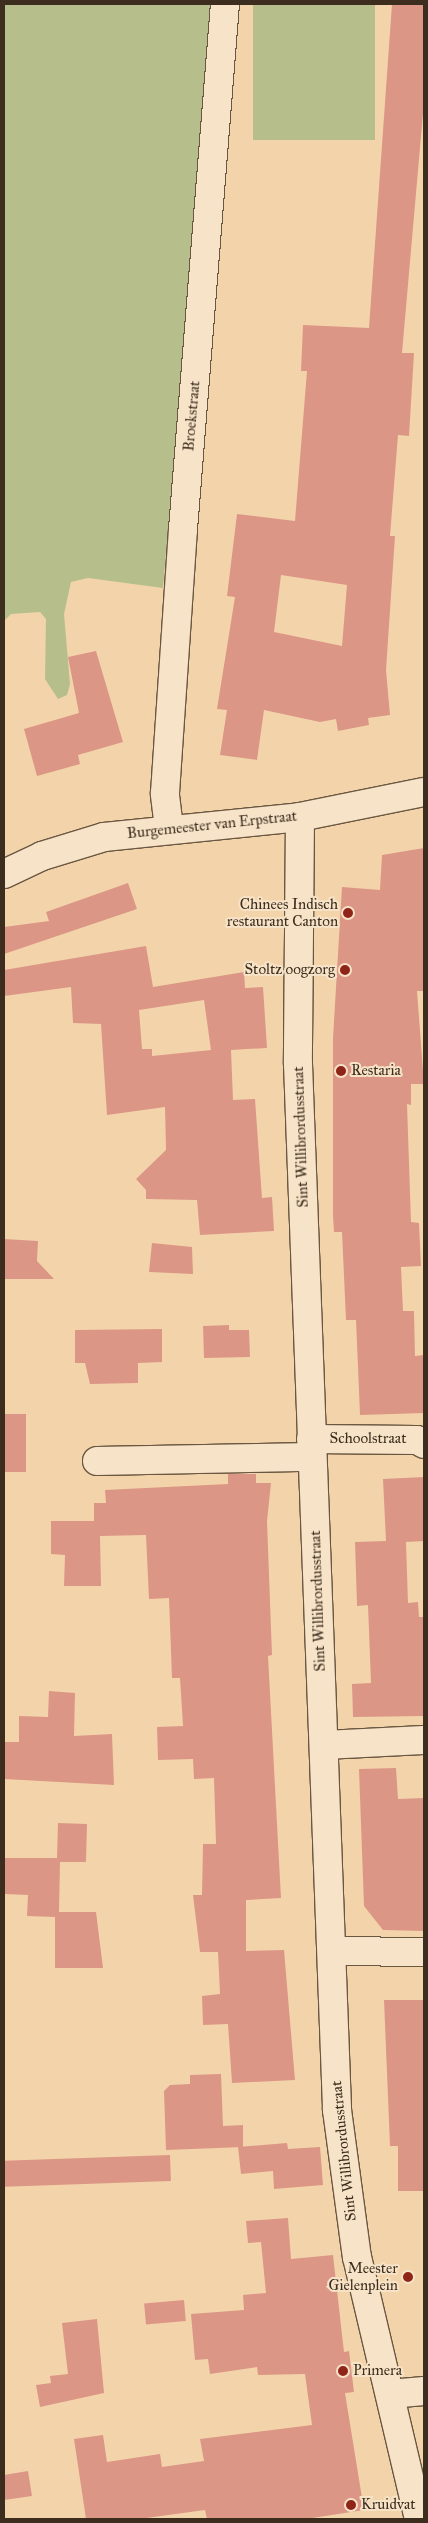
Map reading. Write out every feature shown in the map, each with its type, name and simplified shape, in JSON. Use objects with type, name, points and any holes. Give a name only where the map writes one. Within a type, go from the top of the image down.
[{"type":"street","name":"Broekstraat","points":[[169,828],[166,793],[182,548],[225,4]]},
{"type":"street","name":"Burgemeester van Erpstraat","points":[[4,874],[42,856],[104,836],[169,828],[300,817],[424,792]]},
{"type":"street","name":"Sint Willibrordusstraat","points":[[300,817],[298,1064],[337,2110],[357,2257],[419,2519]]},
{"type":"street","name":"Schoolstraat","points":[[312,1448],[417,1440],[424,1444]]},
{"type":"street","points":[[96,1461],[312,1448]]},
{"type":"street","points":[[324,1745],[424,1740]]},
{"type":"street","points":[[332,1951],[424,1952]]},
{"type":"street","points":[[390,2394],[424,2391]]},
{"type":"green space","points":[[4,4],[212,4],[163,588],[88,578],[71,582],[64,614],[70,684],[67,695],[58,699],[45,679],[46,619],[40,612],[11,614],[4,621]]},
{"type":"green space","points":[[253,4],[375,4],[375,140],[253,140]]},
{"type":"building","points":[[392,4],[424,4],[424,102],[402,353],[414,353],[409,436],[398,435],[390,536],[395,536],[386,670],[390,715],[368,718],[369,725],[338,731],[336,719],[320,722],[264,710],[257,760],[220,755],[227,710],[217,709],[235,597],[227,596],[237,514],[295,521],[307,371],[301,371],[303,325],[369,328]],"holes":[[[281,575],[347,585],[342,646],[274,632]]]},
{"type":"building","points":[[96,651],[123,742],[78,755],[80,764],[37,776],[24,729],[79,713],[68,657]]},
{"type":"building","points":[[424,848],[424,991],[417,991],[424,1084],[411,1084],[411,1105],[407,1104],[411,1222],[419,1223],[421,1266],[401,1267],[403,1311],[414,1311],[415,1356],[424,1355],[424,1413],[360,1415],[356,1320],[346,1320],[342,1232],[334,1232],[333,1216],[333,1038],[342,887],[380,890],[382,855]]},
{"type":"building","points":[[128,883],[137,909],[4,954],[4,927],[49,921],[46,912]]},
{"type":"building","points":[[146,946],[153,987],[244,972],[245,988],[263,987],[267,1048],[231,1050],[233,1100],[255,1099],[262,1198],[272,1197],[274,1231],[200,1235],[197,1200],[146,1199],[146,1190],[136,1179],[166,1150],[165,1107],[107,1115],[101,1024],[73,1023],[71,987],[4,996],[4,970]],"holes":[[[204,1000],[211,1050],[152,1056],[152,1049],[142,1049],[139,1010]]]},
{"type":"building","points":[[4,1239],[38,1241],[37,1261],[54,1279],[4,1279]]},
{"type":"building","points":[[152,1243],[192,1247],[193,1274],[149,1272]]},
{"type":"building","points":[[229,1325],[229,1330],[249,1330],[250,1357],[204,1358],[203,1326]]},
{"type":"building","points":[[162,1329],[162,1362],[138,1363],[138,1383],[90,1384],[85,1363],[75,1363],[75,1330]]},
{"type":"building","points":[[4,1414],[26,1414],[26,1472],[4,1472]]},
{"type":"building","points":[[228,1474],[256,1474],[256,1483],[271,1483],[267,1521],[272,1655],[268,1656],[281,1898],[246,1900],[246,1951],[284,1950],[295,2080],[232,2083],[228,2024],[203,2025],[202,1996],[220,1994],[218,1952],[200,1952],[193,1895],[202,1895],[203,1844],[216,1844],[214,1778],[194,1779],[193,1759],[158,1760],[157,1727],[183,1726],[180,1678],[172,1678],[169,1598],[149,1599],[146,1535],[100,1536],[101,1586],[64,1586],[65,1555],[51,1554],[51,1521],[94,1521],[94,1503],[106,1503],[105,1490],[228,1484]]},
{"type":"building","points":[[424,1477],[424,1541],[406,1542],[408,1603],[418,1602],[419,1617],[424,1617],[424,1716],[353,1717],[352,1684],[371,1683],[368,1605],[357,1606],[355,1542],[386,1541],[383,1479]]},
{"type":"building","points":[[49,1691],[75,1693],[74,1736],[112,1734],[114,1785],[4,1779],[4,1742],[19,1742],[19,1716],[48,1717]]},
{"type":"building","points":[[396,1768],[398,1799],[424,1798],[424,1931],[383,1930],[364,1906],[359,1769]]},
{"type":"building","points":[[58,1823],[87,1824],[86,1862],[60,1862],[59,1912],[96,1912],[103,1968],[55,1968],[55,1917],[27,1916],[28,1895],[4,1894],[4,1858],[57,1858]]},
{"type":"building","points":[[384,2000],[424,2000],[424,2191],[398,2191],[398,2146],[390,2146]]},
{"type":"building","points":[[221,2074],[223,2126],[243,2125],[243,2147],[166,2150],[164,2091],[170,2085],[190,2084],[190,2075]]},
{"type":"building","points":[[287,2143],[288,2149],[320,2147],[323,2185],[274,2189],[273,2171],[241,2174],[238,2147]]},
{"type":"building","points":[[170,2155],[171,2181],[5,2187],[4,2161]]},
{"type":"building","points":[[288,2218],[291,2259],[333,2255],[344,2352],[349,2351],[354,2392],[345,2393],[364,2510],[306,2519],[207,2519],[205,2510],[139,2519],[86,2519],[74,2439],[103,2435],[107,2462],[160,2454],[162,2467],[204,2461],[200,2439],[312,2425],[305,2374],[258,2375],[257,2367],[210,2374],[208,2359],[195,2360],[191,2314],[244,2310],[243,2295],[266,2293],[261,2242],[248,2243],[246,2221]]},
{"type":"building","points":[[184,2300],[186,2321],[146,2324],[144,2303]]},
{"type":"building","points":[[97,2319],[104,2393],[40,2407],[36,2385],[51,2383],[50,2376],[68,2374],[62,2323]]},
{"type":"building","points":[[28,2471],[32,2496],[4,2500],[4,2475]]},
{"type":"place","name":"Chinees Indisch restaurant Canton","points":[[348,913]]},
{"type":"place","name":"Stoltz oogzorg","points":[[345,970]]},
{"type":"place","name":"Restaria","points":[[341,1071]]},
{"type":"place","name":"Meester Gielenplein","points":[[408,2277]]},
{"type":"place","name":"Primera","points":[[343,2371]]},
{"type":"place","name":"Kruidvat","points":[[351,2505]]}]
